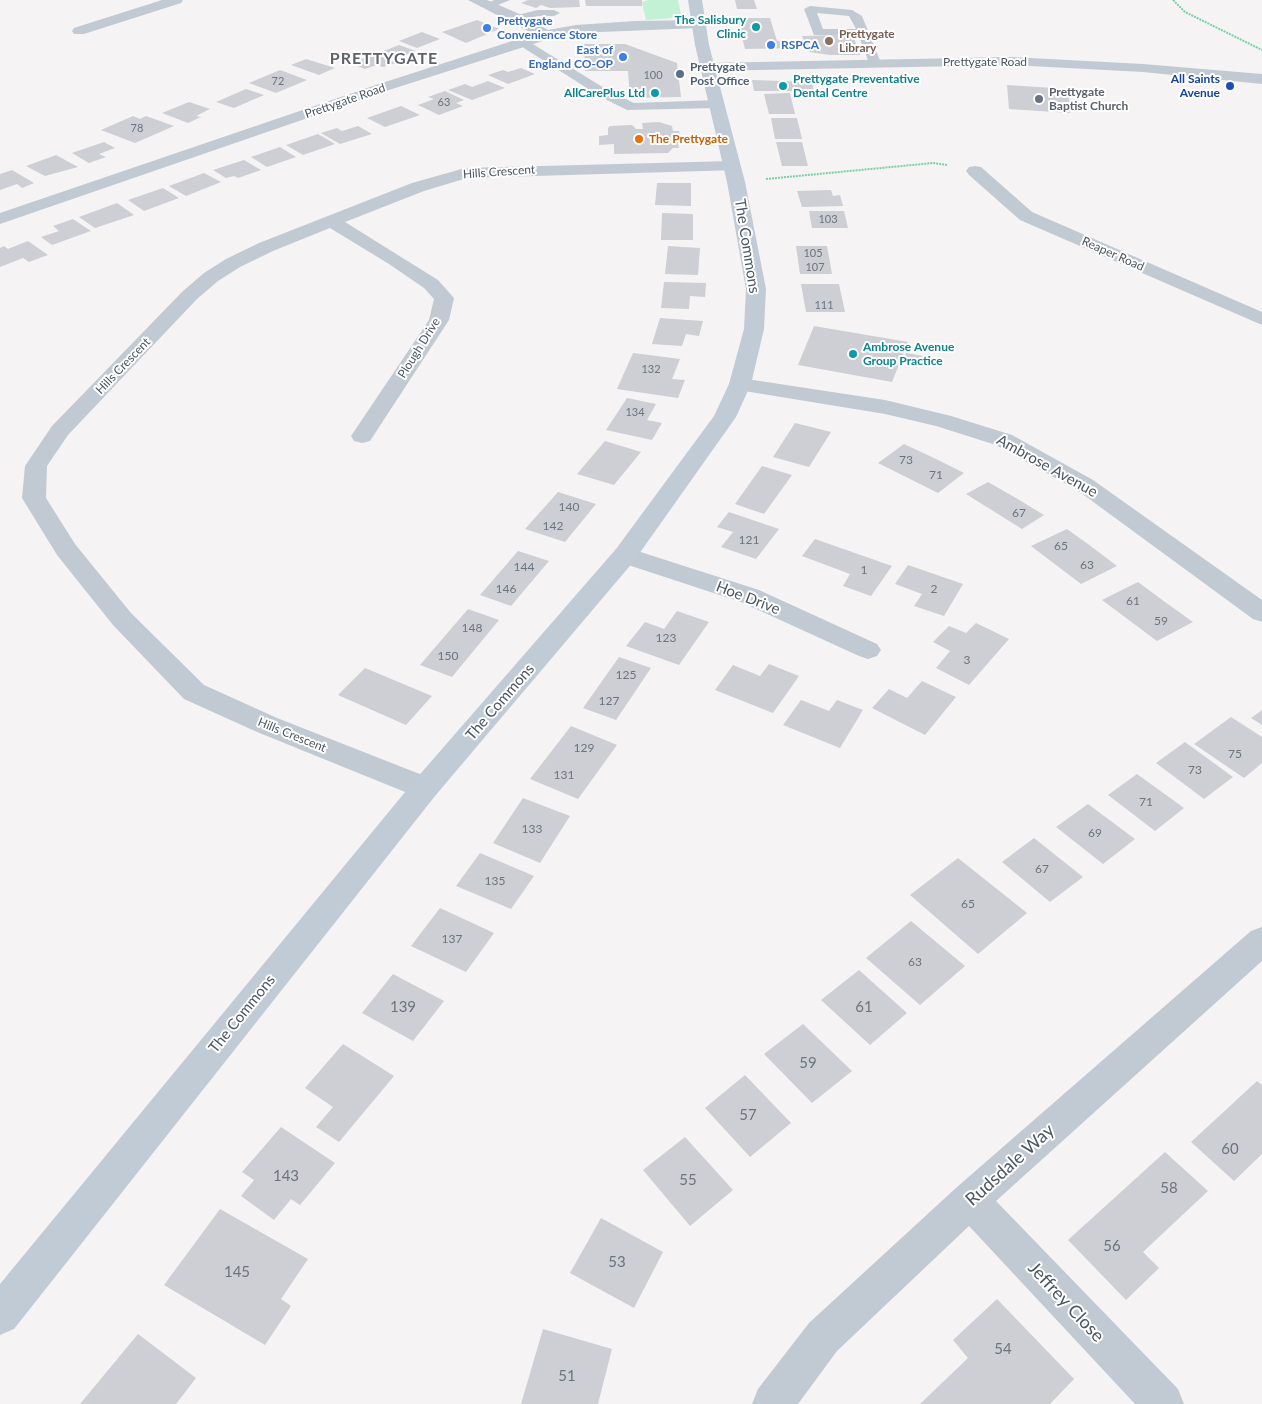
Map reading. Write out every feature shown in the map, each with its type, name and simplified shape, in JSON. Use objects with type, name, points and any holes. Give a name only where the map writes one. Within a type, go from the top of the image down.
[{"type":"street","points":[[80,31],[176,0]]},
{"type":"street","points":[[475,0],[518,18],[546,35]]},
{"type":"street","name":"The Commons","points":[[0,1315],[425,788],[625,555],[725,417],[740,384],[754,329],[756,289],[734,174],[708,67],[695,0]]},
{"type":"street","name":"Prettygate Road","points":[[0,219],[546,35],[576,30],[635,25],[699,24]]},
{"type":"street","name":"Prettygate Road","points":[[708,67],[1011,60],[1142,68],[1262,79]]},
{"type":"street","name":"Hills Crescent","points":[[425,788],[267,725],[194,692],[122,619],[66,549],[34,498],[36,466],[60,431],[190,295],[211,277],[233,263],[266,247],[418,187],[465,173],[496,170],[734,174]]},
{"type":"street","name":"Reaper Road","points":[[975,171],[1026,216],[1262,319]]},
{"type":"street","name":"Plough Drive","points":[[331,221],[432,284],[444,298],[439,320],[362,436]]},
{"type":"street","name":"Ambrose Avenue","points":[[740,384],[892,409],[943,421],[1004,440],[1085,485],[1262,613]]},
{"type":"street","name":"Hoe Drive","points":[[625,555],[750,596],[868,650]]},
{"type":"street","name":"Rudsdale Way","points":[[773,1404],[823,1337],[970,1200],[1262,941]]},
{"type":"street","name":"Jeffrey Close","points":[[970,1200],[1163,1404]]},
{"type":"lane","points":[[488,6],[504,0]]},
{"type":"lane","points":[[518,18],[538,13],[554,13]]},
{"type":"lane","points":[[863,32],[876,63]]},
{"type":"lane","points":[[523,42],[605,94],[632,106],[717,104]]},
{"type":"path","points":[[1173,0],[1184,12],[1262,50]]},
{"type":"path","points":[[734,174],[933,163],[975,171]]},
{"type":"green space","points":[[648,0],[678,0],[681,14],[674,18],[646,20],[642,2]]},
{"type":"building","points":[[528,0],[579,0],[580,7],[550,8],[541,5],[536,8],[521,3]]},
{"type":"building","points":[[585,0],[642,0],[642,6],[586,6]]},
{"type":"building","points":[[735,0],[754,0],[757,9],[737,9]]},
{"type":"building","points":[[737,18],[770,18],[777,41],[796,41],[799,48],[745,49]]},
{"type":"building","points":[[477,20],[499,29],[466,43],[442,32]]},
{"type":"building","points":[[422,32],[440,39],[417,48],[399,41]]},
{"type":"building","name":"Prettygate Library","points":[[853,35],[860,55],[830,55],[809,52],[802,36]]},
{"type":"building","points":[[584,44],[625,44],[677,63],[681,97],[630,98],[628,71],[585,71]]},
{"type":"building","points":[[399,45],[416,51],[400,57],[384,51]]},
{"type":"building","points":[[375,54],[396,63],[383,67],[377,65],[365,69],[350,63]]},
{"type":"building","points":[[306,59],[335,68],[319,75],[291,65]]},
{"type":"building","points":[[521,68],[535,74],[508,84],[488,75],[503,70],[508,72]]},
{"type":"building","points":[[280,70],[307,80],[276,93],[249,83]]},
{"type":"building","name":"Prettygate Preventative Dental Centre","points":[[752,80],[812,82],[814,91],[754,91]]},
{"type":"building","points":[[488,81],[505,88],[472,100],[448,90],[465,84],[472,87]]},
{"type":"building","name":"Prettygate Baptist Church","points":[[1007,85],[1069,89],[1070,113],[1009,109]]},
{"type":"building","points":[[246,89],[264,95],[234,108],[216,102]]},
{"type":"building","points":[[445,91],[464,100],[456,103],[463,106],[439,115],[418,105],[434,99],[428,97]]},
{"type":"building","points":[[790,93],[795,114],[769,114],[764,94]]},
{"type":"building","points":[[189,102],[210,109],[196,116],[201,117],[188,123],[162,113]]},
{"type":"building","points":[[401,106],[420,115],[385,127],[367,118]]},
{"type":"building","points":[[133,116],[140,119],[146,116],[174,126],[135,143],[101,130]]},
{"type":"building","points":[[771,118],[797,118],[802,139],[775,139]]},
{"type":"building","name":"The Prettygate","points":[[659,122],[672,126],[673,131],[679,131],[681,143],[678,143],[679,148],[673,148],[668,153],[614,154],[614,144],[599,145],[599,136],[608,135],[608,128],[610,126],[632,125],[636,129],[643,129],[642,123]]},
{"type":"building","points":[[358,126],[372,134],[340,144],[321,133],[337,128],[342,131]]},
{"type":"building","points":[[318,134],[335,144],[303,155],[286,145]]},
{"type":"building","points":[[104,142],[115,148],[99,154],[106,157],[89,163],[72,153]]},
{"type":"building","points":[[776,142],[802,142],[808,166],[782,166]]},
{"type":"building","points":[[280,147],[296,157],[267,167],[251,157]]},
{"type":"building","points":[[56,155],[78,167],[45,176],[26,166]]},
{"type":"building","points":[[244,160],[261,170],[238,178],[234,176],[226,178],[213,170]]},
{"type":"building","points":[[12,170],[34,183],[22,188],[17,184],[0,190],[0,174]]},
{"type":"building","points":[[204,173],[221,182],[186,196],[169,186]]},
{"type":"building","points":[[657,183],[691,183],[691,206],[655,205]]},
{"type":"building","points":[[163,188],[179,198],[144,211],[128,200]]},
{"type":"building","points":[[831,190],[833,196],[840,195],[843,206],[802,207],[797,191]]},
{"type":"building","points":[[117,203],[134,215],[95,228],[79,217]]},
{"type":"building","points":[[809,211],[844,211],[848,228],[812,228]]},
{"type":"building","points":[[662,213],[693,214],[693,240],[661,240]]},
{"type":"building","points":[[73,219],[91,231],[52,245],[41,237],[59,231],[53,226]]},
{"type":"building","points":[[28,241],[48,255],[29,262],[23,258],[0,267],[0,248],[4,246],[8,249]]},
{"type":"building","points":[[668,246],[700,248],[698,275],[665,274]]},
{"type":"building","points":[[796,246],[827,246],[832,274],[800,274]]},
{"type":"building","points":[[664,282],[706,283],[705,297],[690,296],[689,309],[661,308]]},
{"type":"building","points":[[801,284],[839,284],[845,312],[806,312]]},
{"type":"building","points":[[660,318],[703,321],[699,336],[686,334],[682,346],[652,344]]},
{"type":"building","name":"Ambrose Avenue Group Practice","points":[[814,326],[908,342],[892,382],[798,365]]},
{"type":"building","points":[[633,353],[680,359],[672,379],[685,380],[678,398],[617,389]]},
{"type":"building","points":[[906,353],[923,356],[919,366],[902,362]]},
{"type":"building","points":[[627,398],[656,404],[647,420],[662,423],[652,440],[606,430]]},
{"type":"building","points":[[795,423],[831,432],[809,467],[773,457]]},
{"type":"building","points":[[605,441],[641,452],[614,485],[577,474]]},
{"type":"building","points":[[904,444],[964,473],[938,493],[878,463]]},
{"type":"building","points":[[762,466],[792,475],[764,514],[735,504]]},
{"type":"building","points":[[988,482],[1044,515],[1022,529],[966,494]]},
{"type":"building","points":[[558,492],[596,504],[565,542],[525,529]]},
{"type":"building","points":[[729,512],[779,529],[756,559],[721,547],[733,532],[717,527]]},
{"type":"building","points":[[1067,529],[1117,566],[1081,584],[1031,546]]},
{"type":"building","points":[[815,539],[892,566],[871,596],[843,586],[850,574],[802,556]]},
{"type":"building","points":[[518,551],[549,561],[511,606],[480,595]]},
{"type":"building","points":[[908,565],[963,584],[944,616],[914,606],[922,594],[895,584]]},
{"type":"building","points":[[1138,582],[1193,622],[1157,641],[1102,600]]},
{"type":"building","points":[[468,609],[499,620],[452,677],[420,665]]},
{"type":"building","points":[[677,611],[709,622],[679,665],[626,646],[645,622],[664,629]]},
{"type":"building","points":[[976,623],[1009,639],[969,685],[936,668],[950,651],[933,642],[949,626],[966,633]]},
{"type":"building","points":[[619,657],[651,668],[616,720],[583,708]]},
{"type":"building","points":[[769,664],[799,676],[773,713],[715,690],[733,665],[760,676]]},
{"type":"building","points":[[365,668],[432,696],[406,725],[338,695]]},
{"type":"building","points":[[922,681],[956,697],[925,735],[872,708],[889,689],[907,698]]},
{"type":"building","points":[[801,700],[829,711],[837,700],[863,710],[840,748],[783,725]]},
{"type":"building","points":[[1262,710],[1262,725],[1251,718]]},
{"type":"building","points":[[1231,717],[1262,737],[1262,763],[1244,778],[1194,744]]},
{"type":"building","points":[[571,726],[617,745],[578,799],[530,779]]},
{"type":"building","points":[[1185,742],[1233,777],[1204,799],[1156,763]]},
{"type":"building","points":[[1137,774],[1184,808],[1155,831],[1108,795]]},
{"type":"building","points":[[523,798],[570,816],[540,863],[493,843]]},
{"type":"building","points":[[1088,804],[1135,839],[1103,864],[1056,827]]},
{"type":"building","points":[[1034,838],[1083,877],[1050,902],[1002,862]]},
{"type":"building","points":[[480,853],[534,876],[511,909],[456,886]]},
{"type":"building","points":[[958,858],[1027,913],[978,954],[910,895]]},
{"type":"building","points":[[440,908],[494,933],[466,972],[411,946]]},
{"type":"building","points":[[911,921],[965,966],[920,1005],[866,958]]},
{"type":"building","points":[[859,970],[907,1013],[870,1045],[821,1000]]},
{"type":"building","points":[[393,974],[444,1001],[413,1041],[362,1013]]},
{"type":"building","points":[[803,1024],[852,1071],[812,1103],[764,1054]]},
{"type":"building","points":[[343,1044],[394,1076],[339,1142],[316,1127],[333,1107],[305,1088]]},
{"type":"building","points":[[745,1075],[791,1123],[750,1157],[705,1108]]},
{"type":"building","points":[[1257,1081],[1262,1085],[1262,1154],[1234,1181],[1191,1142]]},
{"type":"building","points":[[281,1127],[335,1163],[300,1205],[291,1199],[274,1220],[241,1196],[254,1180],[242,1172]]},
{"type":"building","points":[[685,1137],[733,1190],[690,1226],[643,1170]]},
{"type":"building","points":[[1165,1152],[1208,1191],[1143,1252],[1159,1268],[1126,1300],[1068,1240]]},
{"type":"building","points":[[220,1209],[308,1259],[281,1299],[291,1306],[265,1345],[164,1285]]},
{"type":"building","points":[[601,1218],[663,1252],[634,1308],[570,1273]]},
{"type":"building","points":[[997,1299],[1074,1379],[1050,1404],[920,1404],[968,1358],[953,1340]]},
{"type":"building","points":[[543,1329],[612,1349],[598,1404],[521,1404]]},
{"type":"building","points":[[138,1334],[196,1378],[176,1404],[80,1404]]},
{"type":"place","name":"The Salisbury Clinic","points":[[756,27]]},
{"type":"place","name":"Prettygate Convenience Store","points":[[487,28]]},
{"type":"place","name":"Prettygate Library","points":[[829,41]]},
{"type":"place","name":"RSPCA","points":[[771,45]]},
{"type":"place","name":"East of England CO-OP","points":[[623,57]]},
{"type":"place","name":"Prettygate Post Office","points":[[680,74]]},
{"type":"place","name":"Prettygate Preventative Dental Centre","points":[[783,86]]},
{"type":"place","name":"All Saints Avenue","points":[[1230,86]]},
{"type":"place","name":"AllCarePlus Ltd","points":[[655,93]]},
{"type":"place","name":"Prettygate Baptist Church","points":[[1039,99]]},
{"type":"place","name":"The Prettygate","points":[[639,139]]},
{"type":"place","name":"Ambrose Avenue Group Practice","points":[[853,354]]},
{"type":"district","name":"PRETTYGATE","points":[[384,59]]}]
